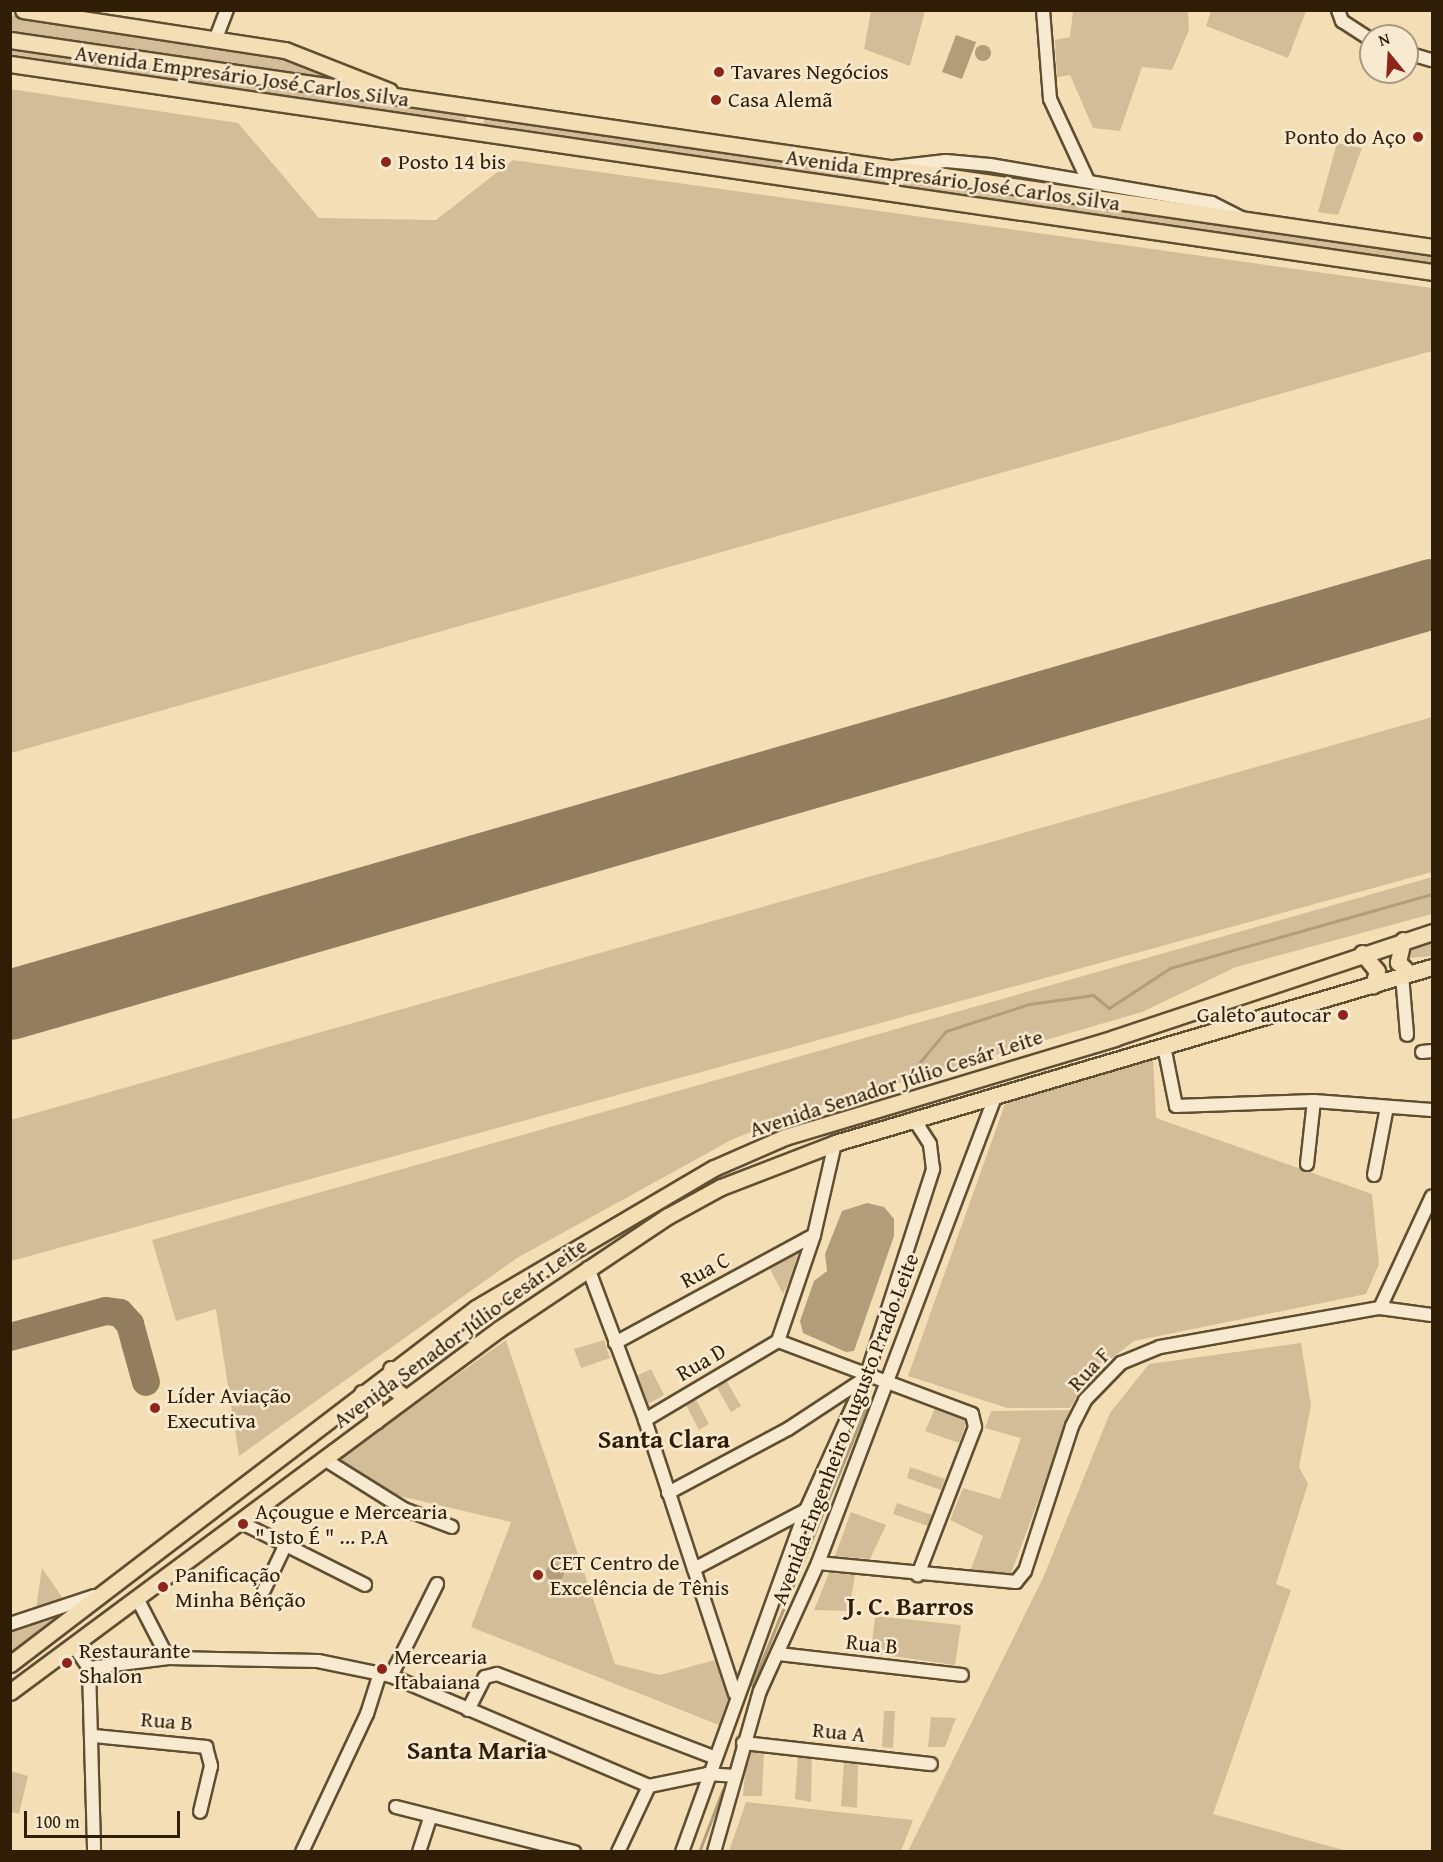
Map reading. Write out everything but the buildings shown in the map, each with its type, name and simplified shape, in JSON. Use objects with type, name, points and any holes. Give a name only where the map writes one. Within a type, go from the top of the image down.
[{"type":"main road","name":"Avenida Empresário José Carlos Silva","points":[[23,10],[216,38],[306,55],[409,99]]},
{"type":"main road","name":"Avenida Empresário José Carlos Silva","points":[[10,40],[409,99],[471,105],[1432,247]]},
{"type":"main road","name":"Avenida Empresário José Carlos Silva","points":[[10,64],[1432,272]]},
{"type":"main road","points":[[466,132],[473,121],[471,105]]},
{"type":"main road","points":[[891,193],[895,169]]},
{"type":"main road","name":"Avenida Senador Júlio Cesár Leite","points":[[10,1664],[109,1591],[391,1369],[476,1308],[653,1200],[785,1137],[1114,1038],[1362,953],[1432,932]]},
{"type":"main road","points":[[1403,940],[1398,962],[1406,974]]},
{"type":"main road","points":[[1362,953],[1377,971],[1372,985]]},
{"type":"main road","name":"Avenida Senador Júlio Cesár Leite","points":[[10,1692],[138,1600],[406,1398],[588,1268],[721,1187],[835,1143],[1432,967]]},
{"type":"main road","points":[[391,1369],[393,1388],[406,1398]]},
{"type":"main road","points":[[362,1393],[374,1403],[376,1421]]},
{"type":"street","points":[[216,38],[227,10]]},
{"type":"street","points":[[1043,10],[1050,99],[1088,181]]},
{"type":"street","points":[[1338,12],[1359,30]]},
{"type":"street","points":[[895,169],[946,160],[1023,170],[1222,205],[1244,219]]},
{"type":"street","points":[[1020,187],[1023,170]]},
{"type":"street","points":[[1406,974],[1407,1035]]},
{"type":"street","points":[[1164,1046],[1176,1106],[1314,1101],[1432,1110]]},
{"type":"street","name":"Avenida Engenheiro Augusto Prado Leite","points":[[714,1851],[743,1743],[778,1654],[818,1563],[995,1096]]},
{"type":"street","points":[[1307,1164],[1314,1101]]},
{"type":"street","points":[[1374,1175],[1387,1107]]},
{"type":"street","name":"Avenida Engenheiro Augusto Prado Leite","points":[[682,1851],[735,1694],[807,1510],[867,1377],[933,1168],[930,1144],[914,1119]]},
{"type":"street","points":[[818,1563],[918,1575],[975,1420],[965,1410],[867,1377],[778,1341],[814,1235],[835,1143]]},
{"type":"street","points":[[1380,1308],[1432,1196]]},
{"type":"street","name":"Rua C","points":[[615,1343],[814,1235]]},
{"type":"street","points":[[588,1268],[645,1420],[735,1694]]},
{"type":"street","name":"Rua F","points":[[918,1575],[1016,1581],[1025,1570],[1072,1426],[1085,1400],[1121,1363],[1160,1347],[1380,1308],[1432,1315]]},
{"type":"street","name":"Rua D","points":[[645,1420],[778,1341]]},
{"type":"street","points":[[668,1493],[789,1429],[867,1377]]},
{"type":"street","points":[[324,1459],[404,1509],[452,1527]]},
{"type":"street","points":[[694,1569],[807,1510]]},
{"type":"street","points":[[240,1522],[284,1548],[365,1585]]},
{"type":"street","points":[[264,1590],[284,1548]]},
{"type":"street","points":[[302,1851],[385,1674],[437,1584]]},
{"type":"street","points":[[10,1624],[109,1591]]},
{"type":"street","points":[[138,1600],[168,1658]]},
{"type":"street","points":[[74,1646],[89,1668],[94,1736],[97,1851]]},
{"type":"street","name":"Rua B","points":[[778,1654],[962,1675]]},
{"type":"street","points":[[89,1668],[168,1658],[318,1661],[385,1674],[649,1786],[707,1774],[734,1776]]},
{"type":"street","points":[[468,1710],[485,1677],[497,1674],[713,1757]]},
{"type":"street","name":"Rua B","points":[[94,1736],[206,1747],[211,1766],[200,1812]]},
{"type":"street","name":"Rua A","points":[[743,1743],[931,1764]]},
{"type":"street","points":[[618,1851],[649,1786]]},
{"type":"street","points":[[396,1807],[529,1846],[574,1851]]},
{"type":"street","points":[[420,1851],[431,1816]]},
{"type":"shaded area","points":[[1211,10],[1306,11],[1288,58],[1206,26]]},
{"type":"shaded area","points":[[871,11],[925,11],[910,66],[864,49]]},
{"type":"shaded area","points":[[1073,11],[1188,11],[1189,30],[1172,70],[1142,67],[1120,131],[1093,128],[1070,75],[1057,77],[1055,40],[1070,37]]},
{"type":"shaded area","points":[[10,15],[287,56],[364,84],[11,33]]},
{"type":"shaded area","points":[[956,35],[976,42],[962,79],[942,72]]},
{"type":"shaded area","points":[[11,45],[467,112],[466,122],[11,58]]},
{"type":"shaded area","points":[[983,45],[991,53],[983,61],[975,53]]},
{"type":"shaded area","points":[[10,89],[238,123],[319,218],[436,220],[513,160],[1432,288],[1432,351],[11,753]]},
{"type":"shaded area","points":[[487,115],[886,175],[884,187],[481,127]]},
{"type":"shaded area","points":[[1337,143],[1362,148],[1338,215],[1318,212]]},
{"type":"shaded area","points":[[904,181],[1432,252],[1432,266],[901,189]]},
{"type":"shaded area","points":[[1432,717],[1432,872],[11,1261],[11,1120]]},
{"type":"shaded area","points":[[1432,877],[1432,914],[1236,967],[1142,1012],[813,1108],[733,1139],[517,1258],[239,1456],[216,1309],[176,1321],[152,1240]]},
{"type":"shaded area","points":[[1432,937],[1432,956],[1407,958],[1410,944]]},
{"type":"shaded area","points":[[1153,1059],[1156,1118],[1372,1194],[1379,1264],[1366,1294],[1134,1341],[1089,1376],[1070,1408],[1007,1408],[908,1376],[1005,1104]]},
{"type":"shaded area","points":[[867,1203],[884,1207],[894,1219],[894,1236],[854,1351],[846,1352],[803,1333],[800,1321],[814,1281],[827,1271],[825,1254],[842,1211]]},
{"type":"shaded area","points":[[799,1250],[790,1280],[783,1294],[769,1267]]},
{"type":"shaded area","name":"CET Centro de Excelência de Tênis","points":[[506,1340],[615,1664],[660,1675],[715,1660],[728,1699],[719,1725],[471,1627],[511,1522],[395,1495],[336,1461]]},
{"type":"shaded area","points":[[604,1340],[610,1358],[581,1368],[574,1349]]},
{"type":"shaded area","points":[[1301,1343],[1311,1405],[1299,1467],[1308,1484],[1276,1584],[1291,1590],[1213,1814],[1347,1851],[908,1851],[1043,1578],[1110,1413],[1149,1364]]},
{"type":"shaded area","points":[[651,1369],[664,1395],[646,1405],[636,1376]]},
{"type":"shaded area","points":[[726,1380],[741,1406],[731,1412],[716,1386]]},
{"type":"shaded area","points":[[695,1398],[709,1424],[699,1430],[685,1403]]},
{"type":"shaded area","points":[[936,1406],[968,1418],[959,1443],[925,1431]]},
{"type":"shaded area","points":[[1072,1410],[1010,1576],[970,1572],[983,1536],[950,1520],[963,1488],[1000,1499],[1021,1438],[985,1428],[991,1411]]},
{"type":"shaded area","points":[[910,1467],[945,1479],[941,1490],[907,1478]]},
{"type":"shaded area","points":[[897,1503],[932,1515],[928,1526],[893,1514]]},
{"type":"shaded area","points":[[851,1512],[886,1525],[870,1559],[835,1556]]},
{"type":"shaded area","points":[[555,1564],[561,1567],[564,1573],[561,1579],[555,1582],[549,1579],[546,1573],[549,1567]]},
{"type":"shaded area","points":[[42,1568],[64,1600],[36,1609]]},
{"type":"shaded area","points":[[829,1573],[855,1575],[849,1611],[814,1610]]},
{"type":"shaded area","points":[[875,1616],[961,1625],[955,1665],[871,1653]]},
{"type":"shaded area","points":[[52,1619],[53,1623],[11,1654],[11,1632]]},
{"type":"shaded area","points":[[884,1711],[895,1711],[893,1748],[882,1747]]},
{"type":"shaded area","points":[[931,1717],[956,1718],[945,1747],[928,1747]]},
{"type":"shaded area","points":[[747,1751],[764,1751],[762,1796],[743,1796]]},
{"type":"shaded area","points":[[798,1755],[812,1757],[811,1802],[795,1799]]},
{"type":"shaded area","points":[[844,1762],[858,1763],[857,1808],[841,1806]]},
{"type":"shaded area","points":[[11,1771],[28,1776],[19,1814],[11,1812]]},
{"type":"shaded area","points":[[746,1802],[913,1820],[901,1851],[729,1851]]},
{"type":"waterway","points":[[910,1074],[946,1031],[1029,1004],[1093,995],[1109,1008],[1170,968],[1432,894]]},
{"type":"waterway","points":[[752,1685],[868,1402]]},
{"type":"waterway","points":[[699,1852],[723,1789]]},
{"type":"taxiway","points":[[1357,617],[1432,608]]},
{"type":"taxiway","points":[[10,1337],[106,1311],[120,1313],[130,1324],[146,1382]]},
{"type":"runway","points":[[10,1005],[1432,594]]},
{"type":"place","name":"Tavares Negócios","points":[[719,72]]},
{"type":"place","name":"Casa Alemã","points":[[716,100]]},
{"type":"place","name":"Ponto do Aço","points":[[1418,137]]},
{"type":"place","name":"Posto 14 bis","points":[[386,162]]},
{"type":"place","name":"Galeto autocar","points":[[1343,1015]]},
{"type":"place","name":"Líder Aviação Executiva","points":[[155,1408]]},
{"type":"place","name":"Açougue e Mercearia \" Isto É \" ... P.A","points":[[243,1524]]},
{"type":"place","name":"CET Centro de Excelência de Tênis","points":[[538,1575]]},
{"type":"place","name":"Panificação Minha Bênção","points":[[163,1587]]},
{"type":"place","name":"Restaurante Shalon","points":[[67,1663]]},
{"type":"place","name":"Mercearia Itabaiana","points":[[382,1669]]},
{"type":"district","name":"Santa Clara","points":[[664,1439]]},
{"type":"district","name":"J. C. Barros","points":[[910,1606]]},
{"type":"district","name":"Santa Maria","points":[[477,1750]]}]
